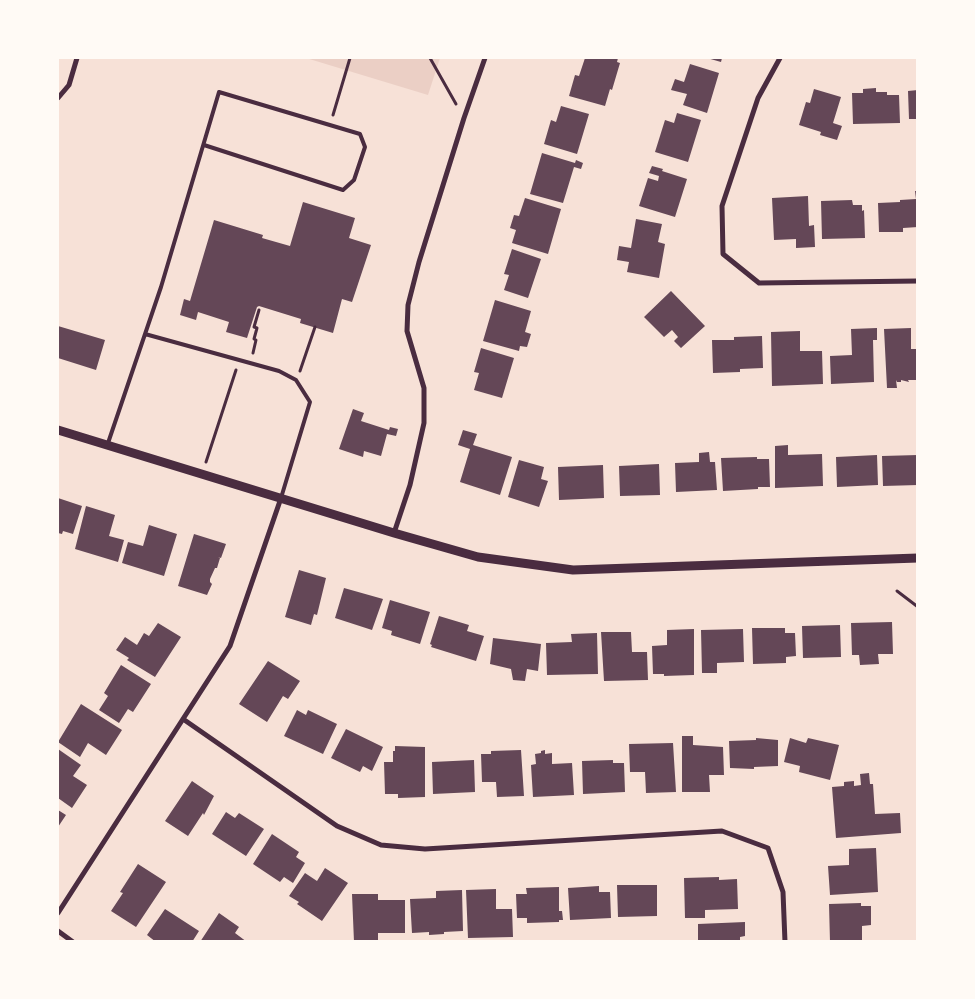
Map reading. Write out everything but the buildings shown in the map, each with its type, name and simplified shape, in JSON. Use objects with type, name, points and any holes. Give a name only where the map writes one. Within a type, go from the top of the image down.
[{"type":"street","points":[[58,98],[69,85],[77,58]]},
{"type":"street","points":[[394,533],[410,485],[424,423],[424,388],[407,331],[408,305],[419,262],[464,118],[486,58]]},
{"type":"street","points":[[780,58],[758,98],[722,206],[723,254],[759,283],[918,281]]},
{"type":"street","points":[[58,430],[478,557],[573,570],[918,558]]},
{"type":"street","points":[[58,913],[230,646],[281,498]]},
{"type":"street","points":[[183,718],[337,826],[381,845],[425,849],[722,831],[768,848],[783,892],[785,942]]},
{"type":"street","points":[[58,931],[73,942]]},
{"type":"lane","points":[[107,446],[161,287],[219,92],[360,134],[365,147],[354,180],[343,190],[204,145]]},
{"type":"lane","points":[[145,334],[279,371],[296,380],[310,402],[281,498]]},
{"type":"path","points":[[330,125],[350,58]]},
{"type":"path","points":[[430,58],[464,118]]},
{"type":"path","points":[[250,363],[256,340],[254,339],[257,328],[254,327],[259,310]]},
{"type":"path","points":[[296,380],[304,364],[316,327]]},
{"type":"path","points":[[202,474],[239,360]]},
{"type":"path","points":[[898,591],[918,607]]},
{"type":"shaded area","points":[[306,58],[440,58],[428,95]]}]
